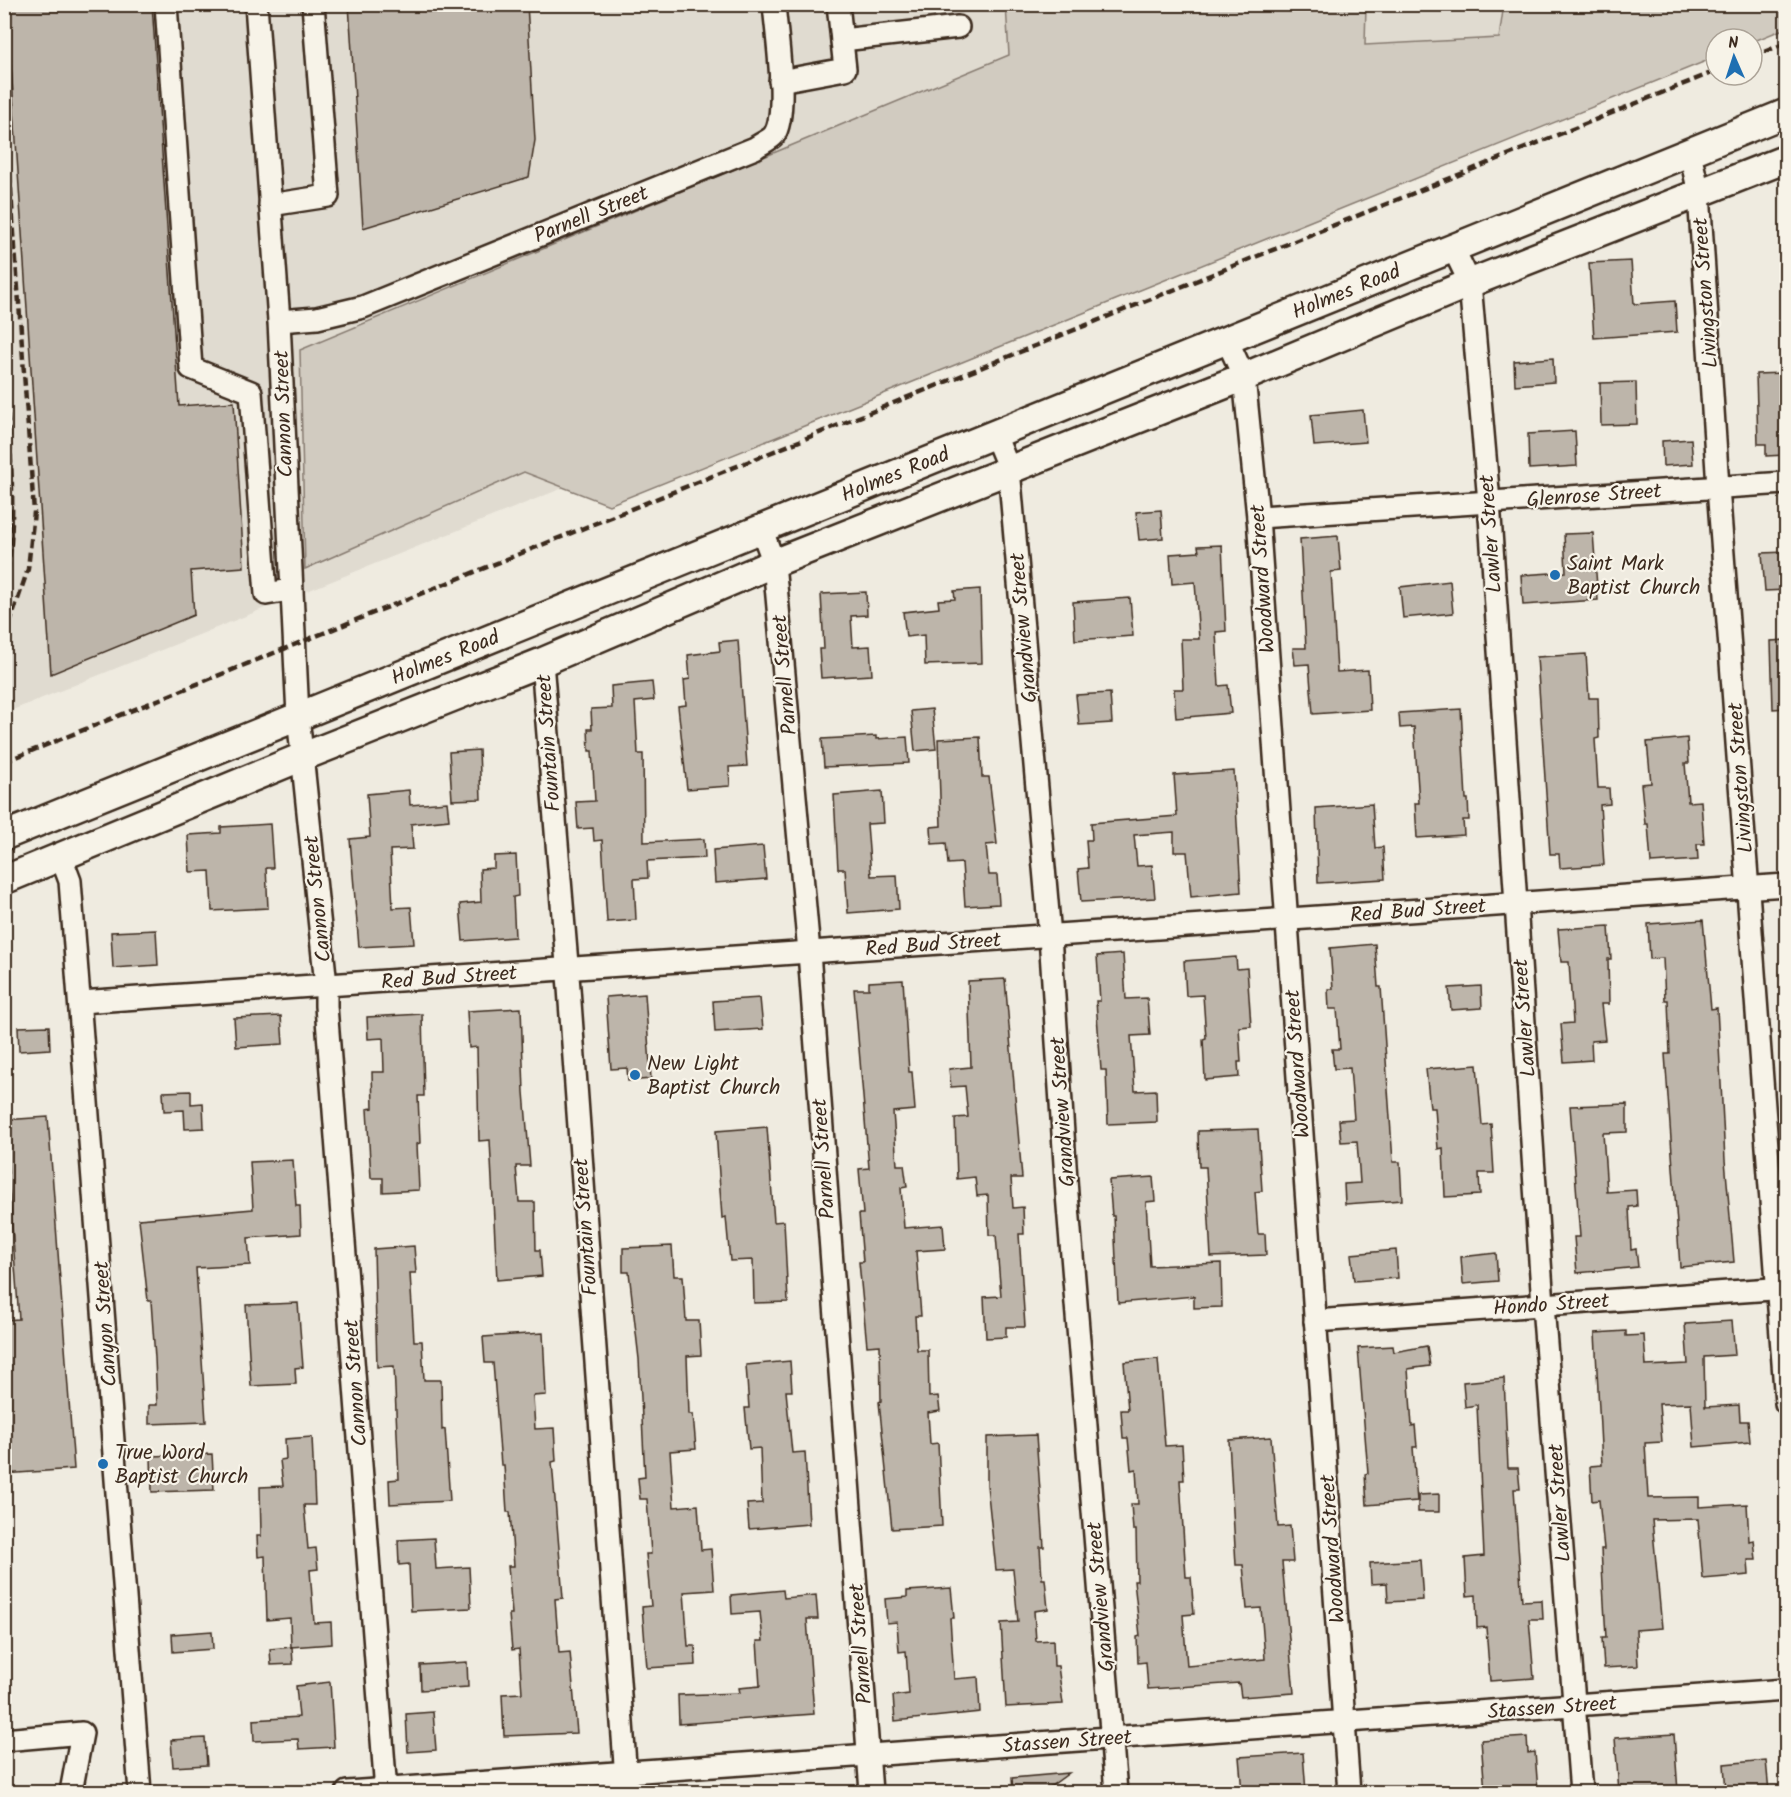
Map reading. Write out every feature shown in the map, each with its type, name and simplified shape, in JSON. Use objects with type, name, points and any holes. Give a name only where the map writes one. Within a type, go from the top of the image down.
[{"type":"main road","name":"Holmes Road","points":[[4,836],[1786,113]]},
{"type":"main road","name":"Holmes Road","points":[[4,880],[302,757],[542,662],[774,563],[1244,377],[1470,283],[1786,159]]},
{"type":"street","points":[[166,4],[191,368],[251,392],[266,594],[290,591]]},
{"type":"street","name":"Cannon Street","points":[[256,4],[279,321],[290,591],[298,716],[326,986],[386,1791]]},
{"type":"street","points":[[270,205],[328,196],[313,4]]},
{"type":"street","name":"Parnell Street","points":[[279,321],[317,318],[363,307],[755,148],[773,136],[779,122],[780,81],[774,4]]},
{"type":"street","points":[[780,81],[844,69],[838,4]]},
{"type":"street","points":[[842,40],[958,27]]},
{"type":"street","name":"Livingston Street","points":[[1690,153],[1699,193],[1718,487],[1782,1288],[1786,1403]]},
{"type":"street","name":"Lawler Street","points":[[1453,248],[1470,283],[1489,502],[1543,1305],[1581,1792]]},
{"type":"street","name":"Woodward Street","points":[[1227,340],[1244,377],[1258,517],[1349,1792]]},
{"type":"street","name":"Grandview Street","points":[[995,435],[1009,469],[1050,936],[1067,1194],[1116,1792]]},
{"type":"street","name":"Glenrose Street","points":[[1258,517],[1786,483]]},
{"type":"street","name":"Parnell Street","points":[[761,528],[774,563],[809,952],[872,1792]]},
{"type":"street","name":"Fountain Street","points":[[542,662],[626,1783]]},
{"type":"street","name":"Canyon Street","points":[[61,857],[70,881],[140,1792]]},
{"type":"street","name":"Red Bud Street","points":[[80,1002],[1786,885]]},
{"type":"street","name":"Hondo Street","points":[[1315,1321],[1782,1288]]},
{"type":"street","name":"Stassen Street","points":[[347,1792],[626,1783],[869,1755],[1786,1690]]},
{"type":"street","points":[[4,1740],[82,1733],[71,1792]]},
{"type":"shaded area","points":[[1504,4],[1786,5],[1786,28],[1764,37],[1764,27],[1704,27],[1704,62],[609,505],[524,472],[305,569],[300,350],[1009,55],[1006,5],[1366,5],[1365,45],[1499,38]]},
{"type":"shaded area","points":[[5,5],[1760,5],[1704,27],[5,713]]},
{"type":"building","points":[[7,4],[152,4],[179,406],[234,402],[244,567],[191,571],[194,615],[51,674]]},
{"type":"building","points":[[349,4],[527,4],[535,140],[529,177],[363,228]]},
{"type":"building","points":[[1631,261],[1634,304],[1675,301],[1677,332],[1594,338],[1589,263]]},
{"type":"building","points":[[1553,358],[1554,382],[1515,385],[1514,361]]},
{"type":"building","points":[[1783,373],[1786,455],[1766,456],[1766,444],[1758,444],[1756,374]]},
{"type":"building","points":[[1636,382],[1637,424],[1601,425],[1600,383]]},
{"type":"building","points":[[1363,410],[1366,442],[1314,446],[1311,415]]},
{"type":"building","points":[[1575,431],[1577,466],[1529,469],[1528,434]]},
{"type":"building","points":[[1691,439],[1693,464],[1663,466],[1662,441]]},
{"type":"building","points":[[1161,510],[1163,538],[1139,540],[1136,512]]},
{"type":"building","points":[[1593,533],[1598,600],[1523,605],[1521,575],[1566,572],[1564,534]]},
{"type":"building","points":[[1338,536],[1341,571],[1331,572],[1337,672],[1368,670],[1370,710],[1313,714],[1309,664],[1295,665],[1293,648],[1306,648],[1300,539]]},
{"type":"building","points":[[1222,545],[1226,631],[1216,632],[1219,686],[1228,685],[1231,713],[1176,718],[1174,689],[1183,689],[1181,639],[1199,639],[1195,582],[1172,584],[1170,554],[1199,552],[1198,546]]},
{"type":"building","points":[[1786,552],[1786,590],[1765,591],[1762,553]]},
{"type":"building","points":[[1450,581],[1453,613],[1403,618],[1400,587]]},
{"type":"building","points":[[980,589],[982,663],[925,665],[924,635],[906,637],[903,612],[939,608],[938,600],[955,599],[954,591]]},
{"type":"building","points":[[866,592],[867,615],[851,616],[853,647],[870,646],[872,675],[821,678],[819,649],[824,649],[821,594]]},
{"type":"building","points":[[1130,598],[1133,636],[1075,640],[1073,602]]},
{"type":"building","points":[[738,640],[747,766],[729,767],[730,786],[687,789],[678,706],[686,705],[684,680],[690,679],[688,655],[720,651],[719,642]]},
{"type":"building","points":[[1786,640],[1786,708],[1773,709],[1771,641]]},
{"type":"building","points":[[1586,654],[1589,698],[1598,698],[1599,738],[1595,739],[1598,788],[1609,788],[1610,804],[1600,805],[1604,865],[1560,868],[1559,854],[1550,854],[1537,657]]},
{"type":"building","points":[[652,682],[654,700],[635,702],[638,754],[643,754],[644,842],[704,839],[705,858],[647,861],[648,878],[634,879],[636,920],[607,922],[602,840],[594,841],[593,828],[578,829],[576,802],[595,801],[592,751],[589,751],[588,729],[592,729],[591,709],[612,708],[611,686]]},
{"type":"building","points":[[1110,693],[1112,723],[1079,725],[1076,695]]},
{"type":"building","points":[[932,709],[936,749],[915,751],[911,711]]},
{"type":"building","points":[[1461,709],[1469,820],[1463,820],[1464,835],[1417,838],[1415,803],[1419,803],[1414,727],[1400,728],[1399,713]]},
{"type":"building","points":[[876,736],[876,739],[907,737],[909,763],[824,767],[822,739]]},
{"type":"building","points":[[980,737],[982,777],[989,777],[997,844],[986,845],[989,875],[997,875],[999,904],[965,906],[962,863],[948,864],[946,843],[932,844],[931,827],[941,826],[938,739]]},
{"type":"building","points":[[1687,738],[1689,763],[1685,763],[1688,802],[1701,801],[1704,844],[1697,844],[1698,860],[1651,863],[1648,824],[1645,824],[1641,784],[1651,783],[1647,742]]},
{"type":"building","points":[[479,750],[481,799],[452,800],[449,752]]},
{"type":"building","points":[[1234,771],[1241,892],[1191,897],[1187,852],[1174,852],[1174,832],[1134,835],[1137,866],[1152,865],[1155,898],[1081,902],[1078,869],[1088,868],[1086,840],[1092,840],[1091,823],[1177,816],[1174,775]]},
{"type":"building","points":[[409,790],[410,805],[447,802],[449,820],[411,824],[413,849],[390,850],[393,908],[411,907],[414,944],[359,947],[350,839],[370,837],[367,794]]},
{"type":"building","points":[[882,791],[884,823],[867,824],[871,876],[897,875],[899,909],[848,913],[845,869],[838,869],[834,795]]},
{"type":"building","points":[[1372,804],[1375,848],[1383,847],[1385,879],[1318,883],[1316,808]]},
{"type":"building","points":[[270,824],[273,868],[266,868],[268,908],[212,911],[210,871],[190,872],[188,835],[221,833],[221,827]]},
{"type":"building","points":[[763,846],[766,879],[715,883],[713,850]]},
{"type":"building","points":[[516,855],[518,896],[513,897],[515,937],[463,941],[460,904],[481,902],[480,869],[494,868],[494,856]]},
{"type":"building","points":[[1703,920],[1711,1009],[1717,1008],[1725,1160],[1734,1262],[1680,1267],[1665,1054],[1670,1054],[1668,1000],[1665,1000],[1663,958],[1650,959],[1648,924]]},
{"type":"building","points":[[1609,926],[1611,959],[1608,959],[1609,1004],[1601,1004],[1605,1040],[1591,1041],[1592,1060],[1564,1062],[1561,1024],[1573,1023],[1569,962],[1561,962],[1558,929]]},
{"type":"building","points":[[156,930],[158,965],[113,968],[111,932]]},
{"type":"building","points":[[1375,944],[1378,987],[1381,987],[1393,1162],[1400,1162],[1402,1200],[1345,1204],[1344,1184],[1360,1183],[1357,1141],[1341,1142],[1339,1120],[1354,1119],[1350,1068],[1334,1069],[1332,1049],[1340,1049],[1337,1009],[1329,1009],[1328,989],[1333,989],[1330,948]]},
{"type":"building","points":[[1123,954],[1126,999],[1147,998],[1150,1035],[1131,1036],[1135,1091],[1156,1090],[1157,1122],[1108,1124],[1106,1070],[1101,1070],[1096,1001],[1100,1001],[1097,956]]},
{"type":"building","points":[[1236,957],[1237,969],[1247,968],[1251,1026],[1239,1027],[1241,1062],[1238,1062],[1239,1077],[1205,1080],[1203,1039],[1206,1038],[1203,995],[1186,996],[1184,961]]},
{"type":"building","points":[[1005,979],[1022,1178],[1011,1178],[1013,1208],[1023,1207],[1024,1234],[1019,1234],[1025,1327],[1006,1327],[1006,1337],[986,1338],[984,1297],[1001,1296],[996,1235],[989,1235],[988,1195],[977,1196],[975,1177],[957,1179],[955,1118],[968,1117],[965,1086],[951,1087],[949,1069],[971,1067],[968,981]]},
{"type":"building","points":[[903,980],[909,1072],[912,1072],[915,1110],[893,1112],[897,1165],[904,1165],[907,1187],[901,1188],[904,1228],[943,1225],[945,1249],[916,1251],[921,1316],[915,1316],[917,1350],[928,1350],[929,1397],[938,1396],[940,1411],[928,1413],[930,1444],[938,1443],[942,1526],[892,1529],[879,1402],[881,1401],[880,1345],[867,1346],[859,1262],[863,1262],[859,1214],[863,1214],[859,1169],[869,1168],[854,989],[869,989],[869,982]]},
{"type":"building","points":[[1481,986],[1482,1008],[1451,1010],[1449,988]]},
{"type":"building","points":[[645,994],[651,1079],[628,1081],[627,1068],[611,1069],[606,997]]},
{"type":"building","points":[[760,998],[763,1029],[715,1032],[713,1001]]},
{"type":"building","points":[[521,1008],[530,1166],[516,1166],[519,1202],[535,1202],[536,1250],[540,1250],[542,1276],[497,1280],[490,1140],[479,1141],[477,1047],[469,1048],[467,1011]]},
{"type":"building","points":[[422,1014],[424,1096],[418,1096],[419,1190],[383,1192],[383,1178],[371,1178],[367,1109],[373,1108],[372,1072],[384,1072],[383,1038],[368,1039],[367,1017]]},
{"type":"building","points":[[281,1016],[283,1044],[236,1047],[234,1018]]},
{"type":"building","points":[[49,1026],[50,1049],[19,1051],[18,1027]]},
{"type":"building","points":[[1477,1065],[1482,1125],[1491,1124],[1494,1173],[1479,1173],[1480,1195],[1445,1197],[1443,1148],[1438,1149],[1435,1108],[1430,1108],[1426,1069]]},
{"type":"building","points":[[191,1091],[191,1104],[203,1103],[204,1128],[185,1129],[184,1110],[164,1111],[163,1092]]},
{"type":"building","points":[[1627,1104],[1627,1132],[1603,1133],[1607,1192],[1636,1190],[1637,1206],[1629,1207],[1631,1250],[1636,1249],[1638,1267],[1577,1273],[1574,1237],[1580,1237],[1570,1106]]},
{"type":"building","points":[[48,1117],[74,1469],[4,1474],[4,1320],[19,1319],[4,1120]]},
{"type":"building","points":[[767,1127],[774,1222],[784,1221],[788,1302],[754,1303],[753,1260],[730,1261],[726,1217],[722,1218],[716,1131]]},
{"type":"building","points":[[1258,1129],[1262,1191],[1255,1192],[1258,1234],[1265,1234],[1266,1255],[1211,1257],[1206,1167],[1199,1167],[1198,1131]]},
{"type":"building","points":[[293,1160],[296,1206],[300,1206],[301,1234],[248,1238],[250,1265],[196,1268],[206,1422],[149,1424],[149,1405],[157,1405],[155,1358],[151,1301],[148,1301],[139,1219],[253,1209],[250,1162]]},
{"type":"building","points":[[1153,1177],[1155,1201],[1146,1202],[1150,1266],[1221,1263],[1222,1307],[1194,1308],[1194,1296],[1118,1303],[1114,1216],[1112,1216],[1109,1180]]},
{"type":"building","points":[[414,1246],[416,1273],[410,1273],[414,1341],[422,1341],[424,1380],[441,1380],[442,1430],[445,1429],[450,1501],[390,1504],[389,1480],[399,1479],[394,1366],[377,1367],[374,1249]]},
{"type":"building","points":[[672,1246],[674,1276],[683,1276],[686,1321],[699,1321],[701,1355],[687,1356],[689,1414],[693,1414],[696,1449],[670,1451],[674,1507],[698,1505],[701,1550],[711,1549],[714,1590],[684,1592],[688,1646],[695,1646],[696,1665],[647,1668],[642,1607],[651,1606],[646,1554],[651,1554],[647,1499],[640,1499],[638,1478],[645,1477],[639,1359],[629,1272],[623,1272],[623,1248]]},
{"type":"building","points":[[1396,1250],[1398,1278],[1354,1281],[1351,1254]]},
{"type":"building","points":[[1496,1253],[1498,1281],[1463,1284],[1461,1257]]},
{"type":"building","points":[[298,1303],[303,1367],[295,1368],[296,1384],[251,1386],[246,1305]]},
{"type":"building","points":[[1732,1321],[1735,1355],[1704,1357],[1705,1407],[1739,1405],[1740,1421],[1748,1421],[1750,1442],[1694,1447],[1691,1403],[1659,1404],[1662,1442],[1645,1443],[1648,1498],[1699,1497],[1699,1507],[1747,1504],[1749,1541],[1754,1540],[1756,1560],[1748,1560],[1749,1575],[1703,1579],[1698,1519],[1652,1520],[1662,1628],[1636,1630],[1638,1666],[1604,1668],[1602,1638],[1606,1638],[1601,1549],[1604,1549],[1599,1500],[1592,1501],[1590,1466],[1602,1465],[1595,1333],[1626,1331],[1626,1336],[1644,1335],[1646,1366],[1688,1364],[1685,1324]]},
{"type":"building","points":[[543,1333],[546,1395],[533,1396],[535,1429],[554,1428],[556,1461],[552,1462],[563,1598],[555,1599],[559,1653],[570,1652],[577,1733],[504,1736],[502,1694],[522,1693],[519,1649],[512,1650],[509,1614],[512,1614],[508,1566],[514,1566],[510,1512],[507,1512],[504,1465],[501,1465],[493,1363],[485,1363],[483,1337]]},
{"type":"building","points":[[1393,1346],[1394,1352],[1427,1346],[1430,1366],[1408,1369],[1412,1426],[1415,1425],[1417,1447],[1413,1447],[1417,1501],[1367,1505],[1365,1474],[1368,1473],[1358,1348]]},
{"type":"building","points":[[1158,1359],[1165,1446],[1182,1445],[1184,1480],[1180,1480],[1186,1577],[1191,1577],[1194,1614],[1183,1615],[1187,1666],[1265,1659],[1261,1608],[1247,1609],[1243,1565],[1236,1565],[1229,1440],[1271,1437],[1278,1527],[1290,1526],[1293,1562],[1282,1562],[1294,1693],[1241,1697],[1239,1683],[1148,1689],[1146,1662],[1138,1663],[1137,1637],[1140,1636],[1134,1581],[1137,1581],[1136,1530],[1133,1530],[1131,1504],[1138,1504],[1136,1469],[1131,1470],[1128,1438],[1123,1438],[1121,1410],[1128,1410],[1124,1362]]},
{"type":"building","points":[[790,1361],[792,1391],[786,1391],[792,1453],[805,1452],[809,1524],[749,1529],[747,1504],[762,1503],[760,1448],[749,1449],[745,1408],[749,1408],[746,1365]]},
{"type":"building","points":[[1504,1378],[1508,1468],[1518,1468],[1520,1489],[1514,1489],[1522,1601],[1542,1600],[1543,1619],[1529,1619],[1534,1678],[1490,1681],[1486,1627],[1477,1628],[1476,1595],[1467,1596],[1465,1558],[1484,1556],[1477,1405],[1465,1407],[1463,1382]]},
{"type":"building","points":[[1036,1435],[1044,1547],[1040,1547],[1042,1579],[1045,1579],[1048,1609],[1034,1611],[1036,1641],[1053,1640],[1054,1666],[1058,1666],[1063,1704],[1006,1707],[1001,1623],[1018,1622],[1013,1569],[996,1570],[987,1485],[987,1437]]},
{"type":"building","points":[[312,1437],[315,1505],[304,1505],[308,1549],[316,1548],[318,1569],[310,1570],[314,1623],[331,1622],[332,1644],[291,1647],[290,1618],[267,1620],[265,1556],[258,1557],[257,1536],[261,1536],[260,1487],[283,1486],[280,1460],[286,1459],[285,1439]]},
{"type":"building","points":[[212,1454],[214,1490],[152,1492],[151,1456]]},
{"type":"building","points":[[1439,1494],[1439,1512],[1418,1512],[1418,1495]]},
{"type":"building","points":[[434,1538],[436,1569],[469,1567],[471,1608],[411,1611],[409,1564],[399,1565],[398,1540]]},
{"type":"building","points":[[1420,1560],[1423,1600],[1388,1602],[1387,1583],[1371,1584],[1370,1563]]},
{"type":"building","points":[[951,1588],[954,1618],[950,1618],[954,1679],[978,1677],[980,1712],[895,1721],[893,1696],[909,1694],[906,1651],[899,1652],[897,1622],[887,1623],[885,1599],[907,1597],[907,1591]]},
{"type":"building","points":[[783,1590],[784,1598],[816,1595],[818,1619],[807,1619],[814,1714],[679,1724],[678,1695],[740,1693],[739,1688],[760,1686],[757,1641],[763,1641],[760,1612],[732,1614],[731,1595]]},
{"type":"building","points":[[212,1631],[213,1649],[173,1652],[172,1634]]},
{"type":"building","points":[[292,1647],[293,1664],[271,1665],[270,1649]]},
{"type":"building","points":[[467,1662],[468,1687],[421,1690],[420,1665]]},
{"type":"building","points":[[330,1682],[334,1747],[299,1749],[298,1739],[254,1741],[253,1720],[299,1717],[296,1686]]},
{"type":"building","points":[[433,1712],[436,1750],[408,1752],[406,1714]]},
{"type":"building","points":[[1674,1734],[1678,1792],[1619,1792],[1615,1738]]},
{"type":"building","points":[[1527,1737],[1528,1753],[1535,1752],[1538,1792],[1485,1792],[1481,1740]]},
{"type":"building","points":[[205,1738],[207,1765],[173,1767],[171,1740]]},
{"type":"building","points":[[1303,1753],[1306,1792],[1242,1792],[1239,1757]]},
{"type":"building","points":[[1766,1760],[1769,1792],[1726,1792],[1724,1764]]},
{"type":"building","points":[[1069,1773],[1050,1787],[1050,1792],[1013,1792],[1012,1778]]},
{"type":"railway","points":[[1764,52],[1786,43]]},
{"type":"railway","points":[[4,762],[1704,76]]},
{"type":"railway","points":[[4,94],[34,512],[28,569],[4,641]]},
{"type":"railway","points":[[4,374],[12,483],[11,538],[4,592]]},
{"type":"place","name":"Saint Mark Baptist Church","points":[[1555,575]]},
{"type":"place","name":"New Light Baptist Church","points":[[635,1075]]},
{"type":"place","name":"True Word Baptist Church","points":[[103,1464]]}]
